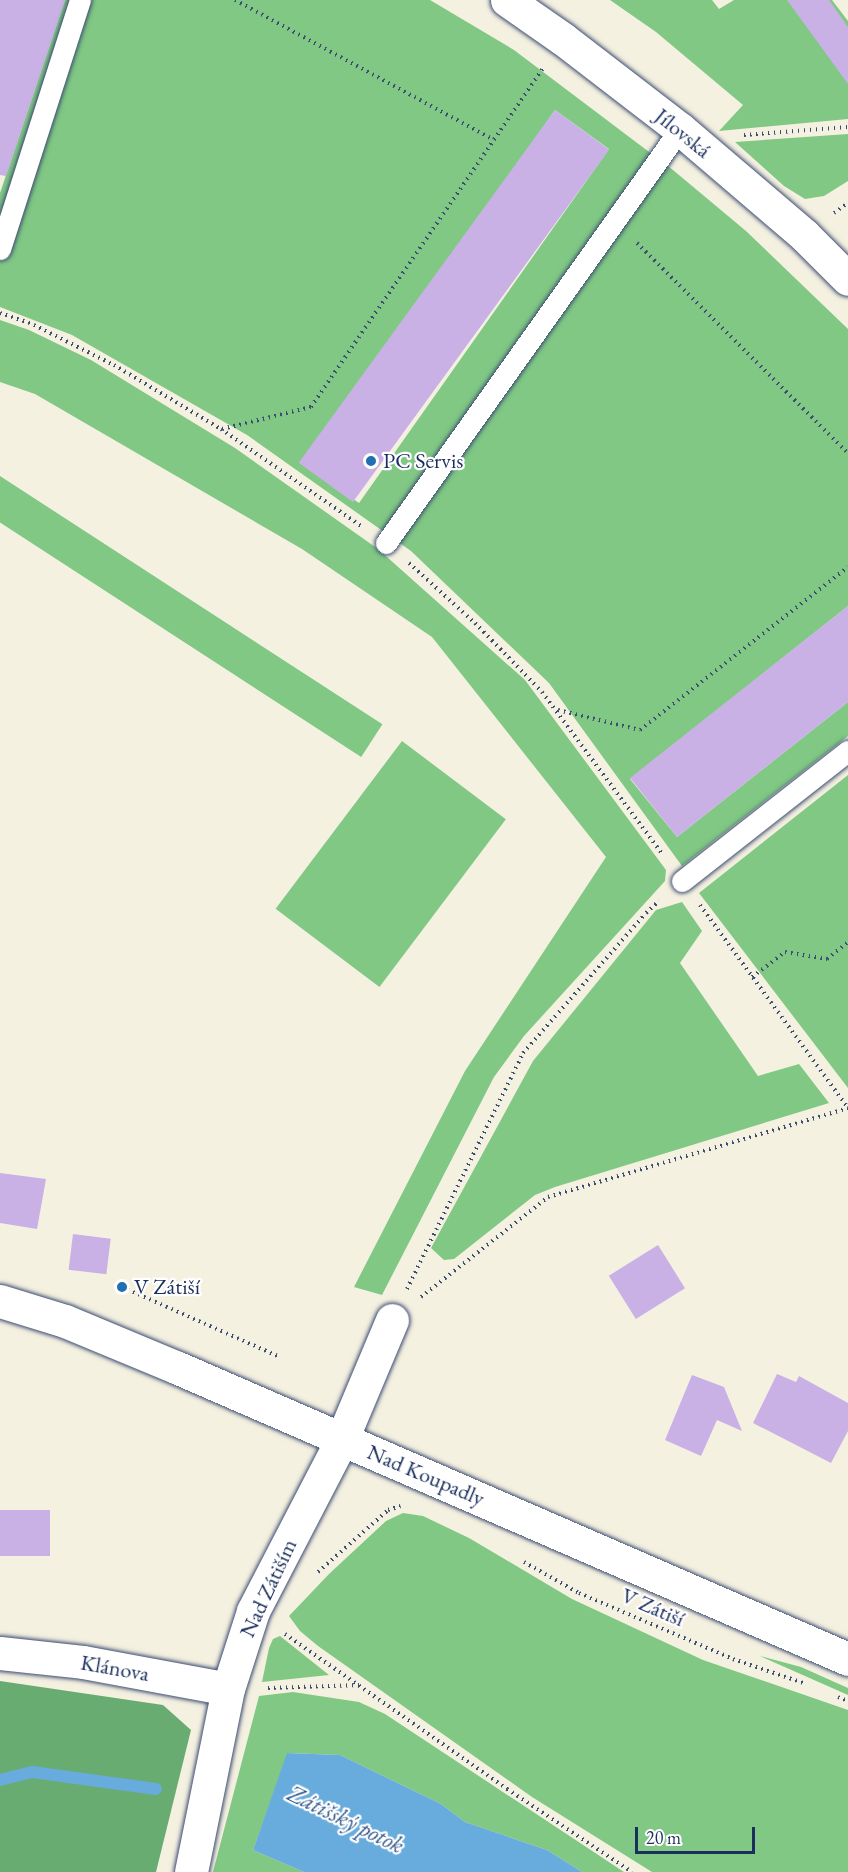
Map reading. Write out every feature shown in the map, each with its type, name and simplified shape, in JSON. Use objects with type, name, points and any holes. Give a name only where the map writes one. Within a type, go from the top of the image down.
[{"type":"street","name":"Jílovská","points":[[507,0],[563,39],[680,129],[804,235],[848,279]]},
{"type":"street","name":"Nad Koupadly","points":[[0,1301],[65,1321],[848,1659]]},
{"type":"street","name":"Nad Zátiším","points":[[191,1872],[228,1689],[253,1611],[342,1439],[392,1320]]},
{"type":"street","name":"Klánova","points":[[0,1653],[83,1662],[228,1689]]},
{"type":"lane","points":[[0,249],[80,0]]},
{"type":"lane","points":[[386,543],[680,129]]},
{"type":"lane","points":[[682,881],[848,751]]},
{"type":"path","points":[[235,0],[494,140]]},
{"type":"path","points":[[221,429],[311,407],[563,39]]},
{"type":"path","points":[[738,135],[848,127]]},
{"type":"path","points":[[615,221],[848,453]]},
{"type":"path","points":[[0,313],[34,325],[114,365],[221,429],[386,543],[475,623],[557,710],[848,1108],[548,1197],[392,1320]]},
{"type":"path","points":[[557,710],[640,730],[848,567]]},
{"type":"path","points":[[392,1320],[523,1053],[646,913],[682,881]]},
{"type":"path","points":[[752,977],[785,952],[827,959],[848,942]]},
{"type":"path","points":[[122,1287],[280,1357]]},
{"type":"path","points":[[316,1574],[388,1510],[404,1504]]},
{"type":"path","name":"V Zátiší","points":[[515,1557],[579,1593],[713,1650],[811,1687]]},
{"type":"path","points":[[253,1611],[632,1872]]},
{"type":"path","points":[[228,1689],[359,1686]]},
{"type":"path","points":[[830,1694],[848,1701]]},
{"type":"green space","points":[[65,0],[430,0],[514,50],[673,170],[746,231],[848,329],[848,606],[630,779],[677,837],[848,702],[848,736],[682,866],[549,683],[411,551],[247,435],[72,335],[0,307],[0,193]],"holes":[[[555,110],[609,149],[359,503],[304,465]]]},
{"type":"green space","points":[[610,0],[712,0],[719,9],[734,0],[832,0],[848,21],[848,119],[719,131],[743,105],[656,32]]},
{"type":"green space","points":[[848,134],[848,181],[824,196],[805,199],[784,186],[735,142]]},
{"type":"green space","points":[[0,320],[29,330],[91,360],[235,448],[378,549],[525,680],[666,870],[665,881],[524,1036],[494,1077],[382,1295],[354,1287],[465,1071],[606,857],[432,637],[302,549],[35,394],[0,382]]},
{"type":"green space","points":[[0,476],[382,724],[361,757],[0,523]]},
{"type":"green space","points":[[402,741],[506,819],[379,987],[276,909]]},
{"type":"green space","points":[[848,775],[848,1088],[699,893]]},
{"type":"green space","points":[[682,902],[702,931],[680,963],[758,1076],[799,1064],[829,1103],[535,1195],[454,1259],[444,1260],[431,1248],[533,1061],[656,910]]},
{"type":"green space","points":[[403,1513],[423,1516],[469,1538],[572,1599],[703,1660],[848,1710],[848,1872],[652,1872],[532,1797],[318,1646],[300,1631],[289,1616],[329,1574],[386,1521]]},
{"type":"green space","points":[[280,1636],[329,1675],[262,1682],[269,1648],[273,1639]]},
{"type":"green space","points":[[760,1656],[801,1667],[848,1688],[848,1695]]},
{"type":"green space","points":[[0,1681],[163,1705],[191,1730],[156,1872],[0,1872]]},
{"type":"green space","points":[[293,1692],[359,1702],[385,1714],[624,1872],[582,1872],[547,1850],[465,1822],[441,1804],[340,1755],[288,1753],[253,1850],[304,1872],[213,1872],[259,1696]]},
{"type":"water","points":[[287,1753],[340,1755],[441,1804],[465,1822],[547,1850],[582,1872],[304,1872],[253,1850]]},
{"type":"building","points":[[0,0],[65,0],[6,176],[0,175]]},
{"type":"building","points":[[787,0],[829,0],[848,27],[848,84]]},
{"type":"building","points":[[555,110],[609,149],[353,502],[299,463]]},
{"type":"building","points":[[848,606],[848,702],[677,837],[630,778]]},
{"type":"building","points":[[0,1173],[46,1179],[37,1229],[0,1223]]},
{"type":"building","points":[[73,1234],[111,1239],[106,1274],[69,1270]]},
{"type":"building","points":[[658,1245],[685,1288],[636,1319],[609,1276]]},
{"type":"building","points":[[777,1374],[796,1382],[799,1376],[848,1403],[848,1431],[831,1463],[753,1423]]},
{"type":"building","points":[[692,1375],[724,1387],[742,1431],[717,1420],[701,1456],[665,1440]]},
{"type":"building","points":[[0,1510],[50,1510],[50,1556],[0,1556]]},
{"type":"waterway","name":"Zátišský potok","points":[[0,1780],[32,1772],[156,1789]]},
{"type":"place","name":"PC Servis","points":[[371,461]]},
{"type":"place","name":"V Zátiší","points":[[122,1287]]}]
